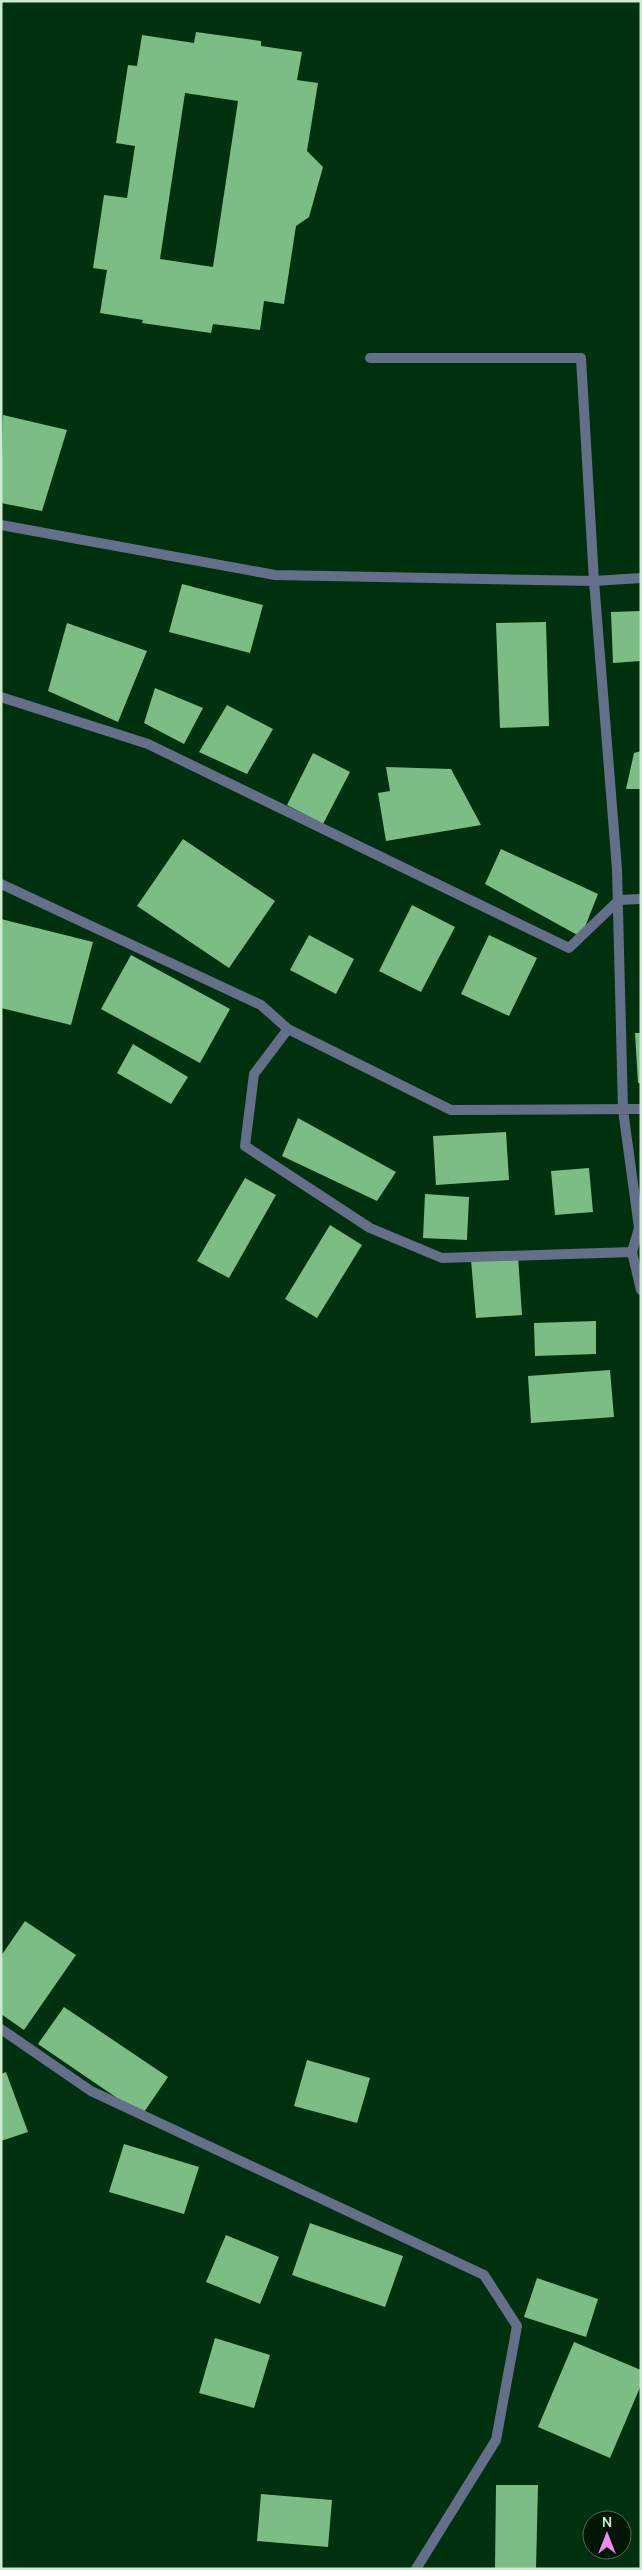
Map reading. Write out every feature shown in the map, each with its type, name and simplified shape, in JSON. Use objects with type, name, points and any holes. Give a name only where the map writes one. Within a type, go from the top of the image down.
[{"type":"street","points":[[370,358],[581,358],[594,581],[619,900],[624,1110],[639,1228],[632,1252],[641,1290]]},
{"type":"street","points":[[1,525],[275,575],[594,581],[641,578]]},
{"type":"street","points":[[1,697],[148,744],[569,948],[619,900],[641,899]]},
{"type":"street","points":[[1,884],[261,1005],[288,1030],[451,1110],[641,1109]]},
{"type":"street","points":[[288,1030],[254,1074],[245,1146],[370,1228],[442,1258],[632,1252]]},
{"type":"street","points":[[1,2029],[91,2091],[484,2275],[517,2326],[496,2440],[416,2569]]},
{"type":"building","points":[[196,32],[261,41],[261,46],[302,52],[297,80],[318,83],[307,151],[323,167],[309,217],[296,226],[284,304],[264,301],[260,330],[213,324],[211,333],[142,323],[143,320],[100,313],[107,270],[93,268],[104,195],[127,198],[135,146],[116,143],[128,65],[137,66],[142,35],[194,43]],"holes":[[[185,93],[238,101],[213,267],[160,259]]]},
{"type":"building","points":[[3,415],[67,430],[42,511],[1,503]]},
{"type":"building","points":[[182,584],[263,605],[250,653],[169,632]]},
{"type":"building","points":[[641,611],[641,661],[613,663],[611,612]]},
{"type":"building","points":[[546,622],[549,726],[500,728],[496,623]]},
{"type":"building","points":[[67,623],[147,651],[118,722],[48,691]]},
{"type":"building","points":[[155,688],[203,708],[184,744],[144,723]]},
{"type":"building","points":[[227,705],[273,729],[247,774],[199,752]]},
{"type":"building","points":[[641,751],[641,789],[626,789],[634,753]]},
{"type":"building","points":[[313,753],[350,772],[323,824],[287,805]]},
{"type":"building","points":[[386,767],[451,769],[481,825],[386,841],[378,793],[390,791]]},
{"type":"building","points":[[183,839],[275,901],[229,968],[137,906]]},
{"type":"building","points":[[501,849],[598,894],[581,937],[485,884]]},
{"type":"building","points":[[412,905],[455,927],[421,992],[379,971]]},
{"type":"building","points":[[1,919],[93,942],[71,1025],[1,1008]]},
{"type":"building","points":[[309,935],[354,959],[336,994],[290,970]]},
{"type":"building","points":[[489,935],[537,958],[509,1016],[461,994]]},
{"type":"building","points":[[131,955],[230,1009],[200,1063],[101,1009]]},
{"type":"building","points":[[635,1033],[641,1033],[641,1083],[638,1083]]},
{"type":"building","points":[[133,1044],[188,1077],[171,1104],[117,1073]]},
{"type":"building","points":[[298,1118],[396,1172],[377,1201],[282,1156]]},
{"type":"building","points":[[506,1132],[509,1180],[436,1185],[433,1136]]},
{"type":"building","points":[[589,1168],[593,1212],[555,1215],[551,1171]]},
{"type":"building","points":[[245,1178],[276,1195],[229,1278],[197,1261]]},
{"type":"building","points":[[425,1194],[469,1197],[467,1240],[423,1238]]},
{"type":"building","points":[[330,1225],[362,1245],[317,1318],[285,1299]]},
{"type":"building","points":[[518,1256],[522,1315],[476,1318],[471,1260]]},
{"type":"building","points":[[596,1321],[596,1354],[535,1356],[534,1323]]},
{"type":"building","points":[[610,1370],[614,1417],[531,1423],[528,1376]]},
{"type":"building","points":[[25,1921],[76,1955],[24,2030],[1,2014],[1,1956]]},
{"type":"building","points":[[64,2007],[168,2077],[142,2115],[38,2044]]},
{"type":"building","points":[[307,2060],[370,2078],[357,2123],[294,2106]]},
{"type":"building","points":[[6,2072],[28,2132],[1,2141],[1,2074]]},
{"type":"building","points":[[124,2144],[199,2167],[184,2214],[109,2192]]},
{"type":"building","points":[[310,2223],[403,2256],[385,2307],[292,2275]]},
{"type":"building","points":[[226,2235],[279,2257],[260,2304],[206,2282]]},
{"type":"building","points":[[537,2278],[598,2299],[586,2337],[524,2317]]},
{"type":"building","points":[[215,2338],[270,2355],[254,2408],[199,2393]]},
{"type":"building","points":[[574,2342],[641,2370],[641,2385],[610,2458],[538,2427]]},
{"type":"building","points":[[496,2485],[538,2485],[536,2569],[495,2569]]},
{"type":"building","points":[[261,2494],[332,2500],[328,2547],[257,2541]]}]
